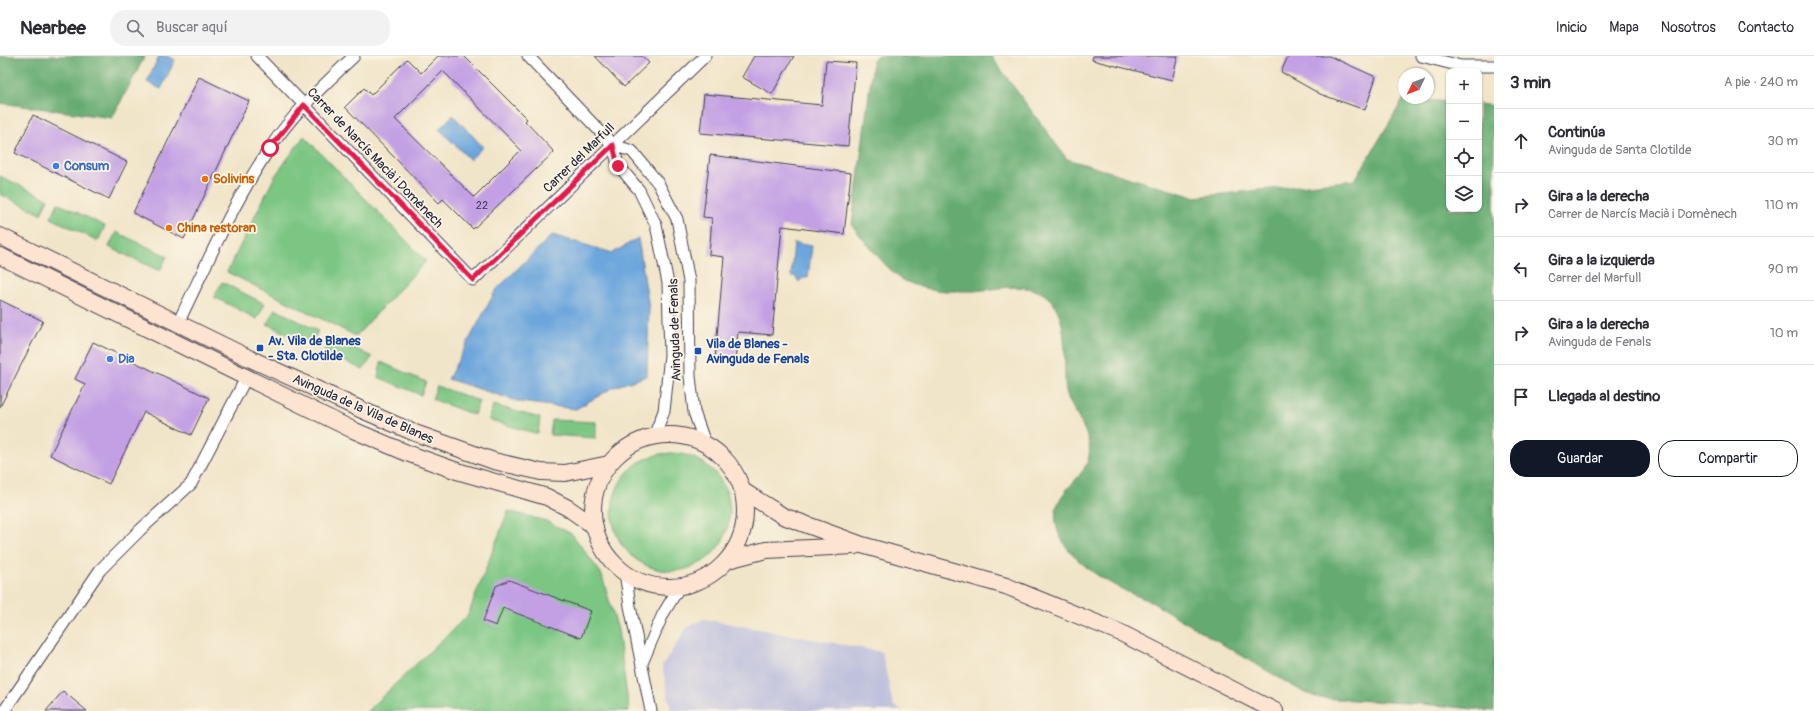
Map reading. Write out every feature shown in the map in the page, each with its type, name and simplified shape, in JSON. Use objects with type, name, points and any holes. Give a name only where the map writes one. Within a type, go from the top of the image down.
[{"type":"main road","name":"Avinguda de la Vila de Blanes","points":[[0,236],[178,323],[362,410],[415,433],[494,461],[524,469],[552,473],[576,471],[609,464]]},
{"type":"main road","points":[[0,256],[353,430],[407,453],[479,478],[547,497],[568,508],[595,527]]},
{"type":"main road","points":[[680,435],[705,443],[715,449],[727,461],[737,475],[743,491],[746,505],[744,527],[739,541],[728,560],[719,569],[703,579],[680,586],[654,585],[641,582],[615,564],[604,549],[595,527],[593,512],[596,490],[601,476],[609,464],[622,451],[632,444],[654,436],[680,435]]},
{"type":"main road","points":[[743,491],[783,516],[862,545],[1006,586],[1121,632],[1275,711]]},
{"type":"main road","points":[[728,560],[766,550],[862,545]]},
{"type":"street","name":"Carrer de Narcís Macià i Domènech","points":[[257,56],[473,280]]},
{"type":"street","points":[[178,323],[232,214],[270,148],[304,105],[354,56]]},
{"type":"street","name":"Avinguda de Fenals","points":[[528,56],[613,145],[632,151],[658,183],[677,219],[689,281],[690,376],[694,412],[705,443]]},
{"type":"street","name":"Carrer del Marfull","points":[[473,280],[705,56]]},
{"type":"street","points":[[1421,56],[1461,66],[1494,66]]},
{"type":"street","name":"Avinguda de Fenals","points":[[613,145],[618,166],[639,190],[656,225],[668,283],[670,355],[664,411],[654,436]]},
{"type":"street","points":[[4,711],[100,570],[140,530],[191,484],[246,378]]},
{"type":"street","points":[[625,572],[630,606],[651,711]]},
{"type":"street","points":[[642,663],[663,614],[680,586]]},
{"type":"shaded area","points":[[704,619],[882,652],[893,705],[902,711],[671,711],[662,666],[687,628]]},
{"type":"green space","points":[[0,56],[145,56],[112,118],[0,103]]},
{"type":"green space","points":[[876,56],[991,56],[1067,159],[1194,197],[1355,180],[1400,104],[1434,104],[1434,101],[1446,102],[1446,212],[1482,212],[1482,104],[1494,106],[1494,711],[1423,704],[1319,698],[1303,692],[1148,600],[1118,587],[1085,566],[1071,553],[1061,538],[1056,523],[1057,506],[1064,493],[1084,470],[1089,456],[1089,447],[1085,431],[1072,407],[1066,391],[1063,331],[1059,314],[1055,306],[1048,297],[1029,288],[1006,287],[974,291],[942,291],[924,288],[908,282],[891,271],[852,225],[873,61]]},
{"type":"green space","points":[[304,136],[426,261],[356,336],[227,272],[275,176]]},
{"type":"green space","points":[[0,176],[48,199],[41,214],[0,194]]},
{"type":"green space","points":[[58,203],[105,226],[98,241],[51,218]]},
{"type":"green space","points":[[116,232],[167,256],[160,271],[109,247]]},
{"type":"green space","points":[[222,282],[265,304],[257,319],[214,297]]},
{"type":"green space","points":[[275,309],[318,331],[310,346],[267,324]]},
{"type":"green space","points":[[332,337],[372,357],[363,370],[324,351]]},
{"type":"green space","points":[[381,362],[426,382],[421,395],[378,377]]},
{"type":"green space","points":[[437,386],[479,401],[474,415],[432,399]]},
{"type":"green space","points":[[493,405],[540,418],[538,434],[489,420]]},
{"type":"green space","points":[[552,420],[596,422],[596,438],[550,435]]},
{"type":"green space","points":[[671,453],[694,457],[713,470],[726,489],[730,512],[726,535],[713,554],[694,567],[671,571],[648,567],[629,554],[616,535],[612,512],[616,489],[629,470],[648,457]]},
{"type":"green space","points":[[508,511],[546,521],[572,534],[601,573],[618,630],[629,711],[367,711],[468,615]]},
{"type":"water","points":[[159,56],[167,56],[175,60],[161,89],[147,82]]},
{"type":"water","points":[[453,115],[483,147],[470,160],[439,129]]},
{"type":"water","points":[[552,235],[613,253],[638,238],[649,308],[647,376],[614,387],[576,409],[520,402],[448,379],[496,290]]},
{"type":"water","points":[[794,243],[812,246],[808,278],[803,278],[799,282],[795,276],[791,276]]},
{"type":"building","points":[[438,56],[464,56],[527,119],[525,121],[554,152],[473,229],[443,199],[439,203],[345,107],[364,88],[371,95],[407,59],[421,73]],"holes":[[[443,71],[521,150],[474,197],[395,119]]]},
{"type":"building","points":[[595,56],[642,56],[649,63],[624,87]]},
{"type":"building","points":[[754,56],[794,56],[772,94],[742,77]]},
{"type":"building","points":[[1093,56],[1178,56],[1172,80],[1092,60]]},
{"type":"building","points":[[1288,56],[1329,56],[1376,77],[1365,110],[1320,94],[1281,72]]},
{"type":"building","points":[[826,61],[856,63],[848,146],[700,133],[704,94],[822,105]]},
{"type":"building","points":[[199,77],[249,101],[184,239],[133,213]]},
{"type":"building","points":[[33,115],[127,162],[109,199],[15,153]]},
{"type":"building","points":[[710,155],[851,173],[844,234],[782,226],[772,335],[738,332],[735,361],[715,359],[724,257],[709,255],[712,218],[703,217]]},
{"type":"building","points":[[0,300],[43,321],[0,407]]},
{"type":"building","points":[[93,342],[209,398],[191,435],[144,412],[109,484],[50,455],[85,384],[75,379]]},
{"type":"building","points":[[509,580],[591,611],[581,638],[503,608],[496,626],[483,621],[496,586]]},
{"type":"building","points":[[63,691],[87,711],[46,711]]},
{"type":"place","name":"Consum","points":[[56,166]]},
{"type":"place","name":"Solivins","points":[[205,179]]},
{"type":"place","name":"China restoran","points":[[169,228]]},
{"type":"place","name":"Av. Vila de Blanes - Sta. Clotilde","points":[[260,348]]},
{"type":"place","name":"Vila de Blanes - Avinguda de Fenals","points":[[698,351]]},
{"type":"place","name":"Dia","points":[[110,359]]},
{"type":"route","points":[[270,148],[304,105],[473,280],[613,145],[618,166]]}]
